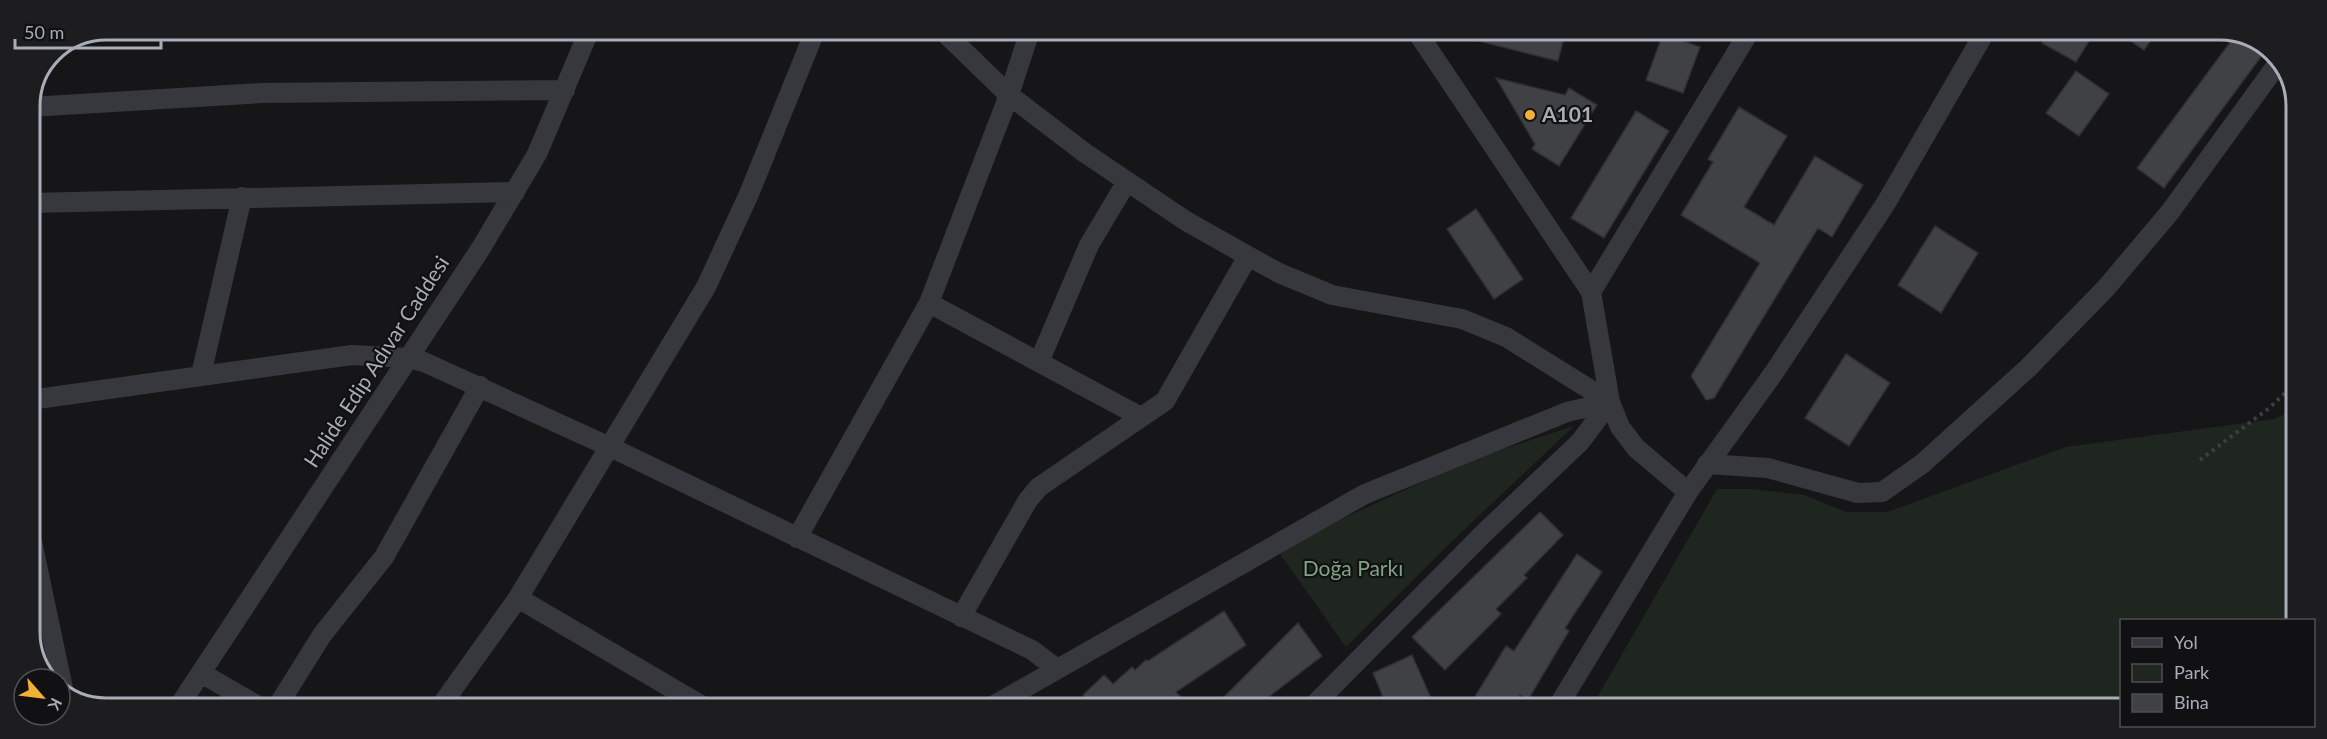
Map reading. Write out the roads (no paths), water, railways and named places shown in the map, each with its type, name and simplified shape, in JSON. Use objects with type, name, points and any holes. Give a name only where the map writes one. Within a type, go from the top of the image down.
[{"type":"street","name":"Halide Edip Adıvar Caddesi","points":[[184,698],[481,248],[537,154],[586,40]]},
{"type":"street","points":[[446,698],[518,598],[721,259],[811,40]]},
{"type":"street","points":[[952,40],[1009,94],[1126,183],[1248,256],[1279,273],[1332,295],[1462,319],[1506,337],[1610,402]]},
{"type":"street","points":[[797,538],[928,303],[1009,94],[1027,40]]},
{"type":"street","points":[[1422,40],[1591,292],[1610,402],[1620,427],[1636,448],[1688,492]]},
{"type":"street","points":[[1591,292],[1744,40]]},
{"type":"street","points":[[1563,698],[1688,492],[1775,370],[1886,203],[1980,40]]},
{"type":"street","points":[[1707,464],[1768,468],[1858,494],[1882,492],[1922,464],[2028,368],[2106,288],[2170,212],[2274,68]]},
{"type":"street","points":[[40,106],[262,93],[565,90]]},
{"type":"street","points":[[1039,362],[1089,245],[1126,183]]},
{"type":"street","points":[[40,203],[515,192]]},
{"type":"street","points":[[201,375],[242,197]]},
{"type":"street","points":[[962,617],[1028,500],[1039,487],[1165,400],[1248,256]]},
{"type":"street","points":[[928,303],[1141,417]]},
{"type":"street","points":[[41,398],[351,354],[408,358],[480,386],[609,447],[1032,650],[1057,669]]},
{"type":"street","points":[[282,698],[322,635],[384,557],[432,476],[480,386]]},
{"type":"street","points":[[1007,698],[1365,494],[1567,412],[1610,402]]},
{"type":"street","points":[[1321,698],[1483,534],[1580,442],[1610,402]]},
{"type":"street","points":[[41,584],[59,667]]},
{"type":"street","points":[[518,598],[689,698]]},
{"type":"street","points":[[201,673],[246,698]]},
{"type":"place","name":"A101","points":[[1530,115]]},
{"type":"park label","name":"Doğa Parkı","points":[[1353,569]]}]
